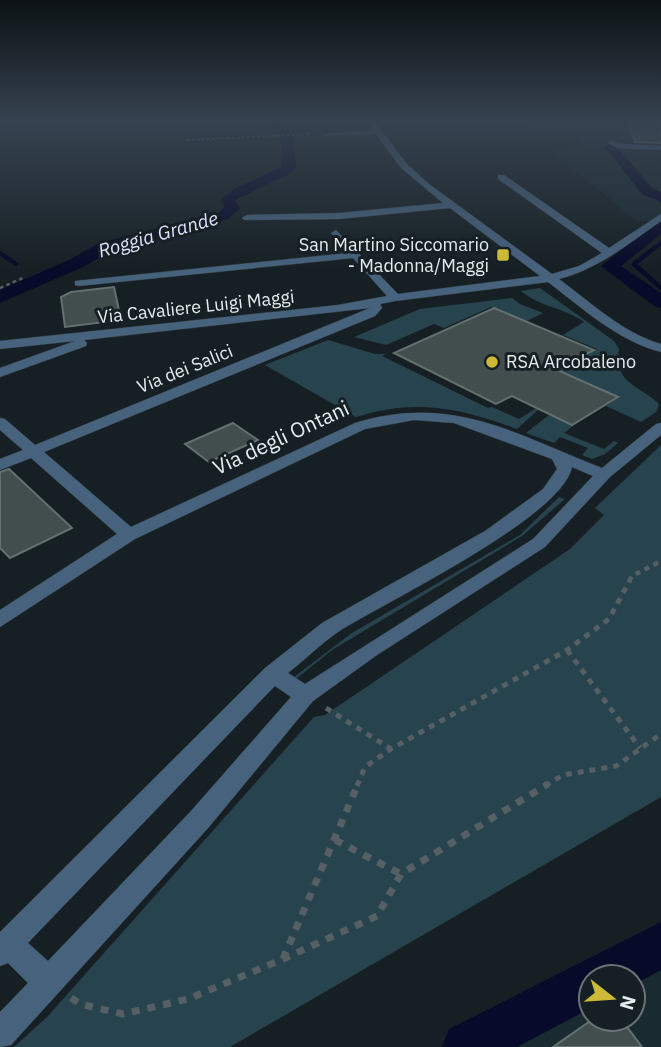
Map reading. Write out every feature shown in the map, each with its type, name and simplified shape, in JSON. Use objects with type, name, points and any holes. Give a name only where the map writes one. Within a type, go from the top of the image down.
[{"type":"street","points":[[409,170],[451,205],[624,331],[661,362]]},
{"type":"street","points":[[501,177],[609,253]]},
{"type":"street","points":[[247,218],[339,216],[451,205]]},
{"type":"street","name":"Via Cavaliere Luigi Maggi","points":[[0,345],[338,309],[395,298],[551,278],[586,269],[661,217]]},
{"type":"street","points":[[335,233],[395,298]]},
{"type":"street","name":"Via Cavaliere Luigi Maggi","points":[[79,284],[355,256]]},
{"type":"street","name":"Via dei Salici","points":[[0,465],[371,313],[376,308],[373,302]]},
{"type":"street","points":[[624,331],[644,343],[661,348]]},
{"type":"street","points":[[0,373],[75,347],[85,337]]},
{"type":"street","name":"Via degli Ontani","points":[[0,621],[129,535],[360,426],[391,417],[449,416],[604,474]]},
{"type":"street","points":[[0,422],[129,535]]},
{"type":"street","points":[[0,1034],[200,819],[305,695],[539,542],[604,474],[661,427]]},
{"type":"street","points":[[47,981],[4,948],[273,674],[329,628],[491,535],[549,492],[565,469],[559,457]]},
{"type":"street","points":[[549,492],[587,492]]},
{"type":"street","points":[[273,674],[305,695]]},
{"type":"path","points":[[0,288],[25,277]]},
{"type":"path","points":[[283,959],[365,767],[391,749],[567,650],[609,618],[632,576],[661,561]]},
{"type":"path","points":[[567,650],[640,748]]},
{"type":"path","points":[[305,695],[391,749]]},
{"type":"path","points":[[47,981],[80,1004],[123,1014],[188,999],[377,916],[401,874],[563,775],[616,765],[661,734]]},
{"type":"path","points":[[335,840],[401,874]]},
{"type":"shaded area","points":[[574,170],[661,170],[661,220],[638,222]]},
{"type":"shaded area","points":[[540,288],[614,341],[619,349],[618,360],[623,376],[657,402],[659,405],[656,412],[641,422],[606,406],[619,397],[559,371],[597,349],[563,335],[584,322],[521,291]]},
{"type":"shaded area","points":[[512,298],[543,313],[527,321],[491,307],[444,328],[434,324],[386,345],[354,337],[420,309]]},
{"type":"shaded area","points":[[328,340],[375,354],[386,354],[382,356],[488,408],[492,407],[519,419],[535,409],[538,410],[517,429],[477,416],[438,408],[398,408],[356,417],[265,365]]},
{"type":"shaded area","points":[[549,415],[573,426],[564,433],[604,449],[614,441],[618,443],[605,454],[592,459],[582,455],[588,448],[560,437],[554,443],[526,433]]},
{"type":"shaded area","points":[[661,445],[661,797],[230,1047],[14,1047],[47,1017],[314,717],[325,715],[570,549],[604,515],[595,508]]},
{"type":"shaded area","points":[[559,497],[565,499],[522,536],[332,650],[296,679],[294,677],[352,633],[520,535]]},
{"type":"shaded area","points":[[661,966],[661,1047],[516,1047],[577,1013],[577,1033],[647,1033],[647,974]]},
{"type":"building","points":[[114,287],[121,320],[65,327],[61,297],[71,292]]},
{"type":"building","name":"RSA Arcobaleno","points":[[494,308],[594,350],[557,370],[618,397],[572,425],[512,396],[496,404],[394,353]]},
{"type":"building","points":[[233,423],[258,440],[209,462],[185,444]]},
{"type":"building","points":[[9,469],[72,528],[10,558],[0,548],[0,472]]},
{"type":"building","points":[[577,1030],[577,1033],[632,1033],[642,1047],[553,1047]]},
{"type":"waterway","name":"Roggia Grande","points":[[0,297],[77,263],[105,247],[223,216],[233,208],[227,201],[232,196],[286,170]]},
{"type":"waterway","points":[[630,170],[647,191],[661,198]]},
{"type":"waterway","points":[[661,226],[610,266],[661,302]]},
{"type":"waterway","points":[[661,243],[634,264],[661,288]]},
{"type":"waterway","points":[[0,253],[16,264]]},
{"type":"waterway","points":[[627,963],[661,945]]},
{"type":"waterway","points":[[467,1047],[577,989]]},
{"type":"place","name":"San Martino Siccomario - Madonna/Maggi","points":[[503,255]]},
{"type":"place","name":"RSA Arcobaleno","points":[[492,362]]}]
